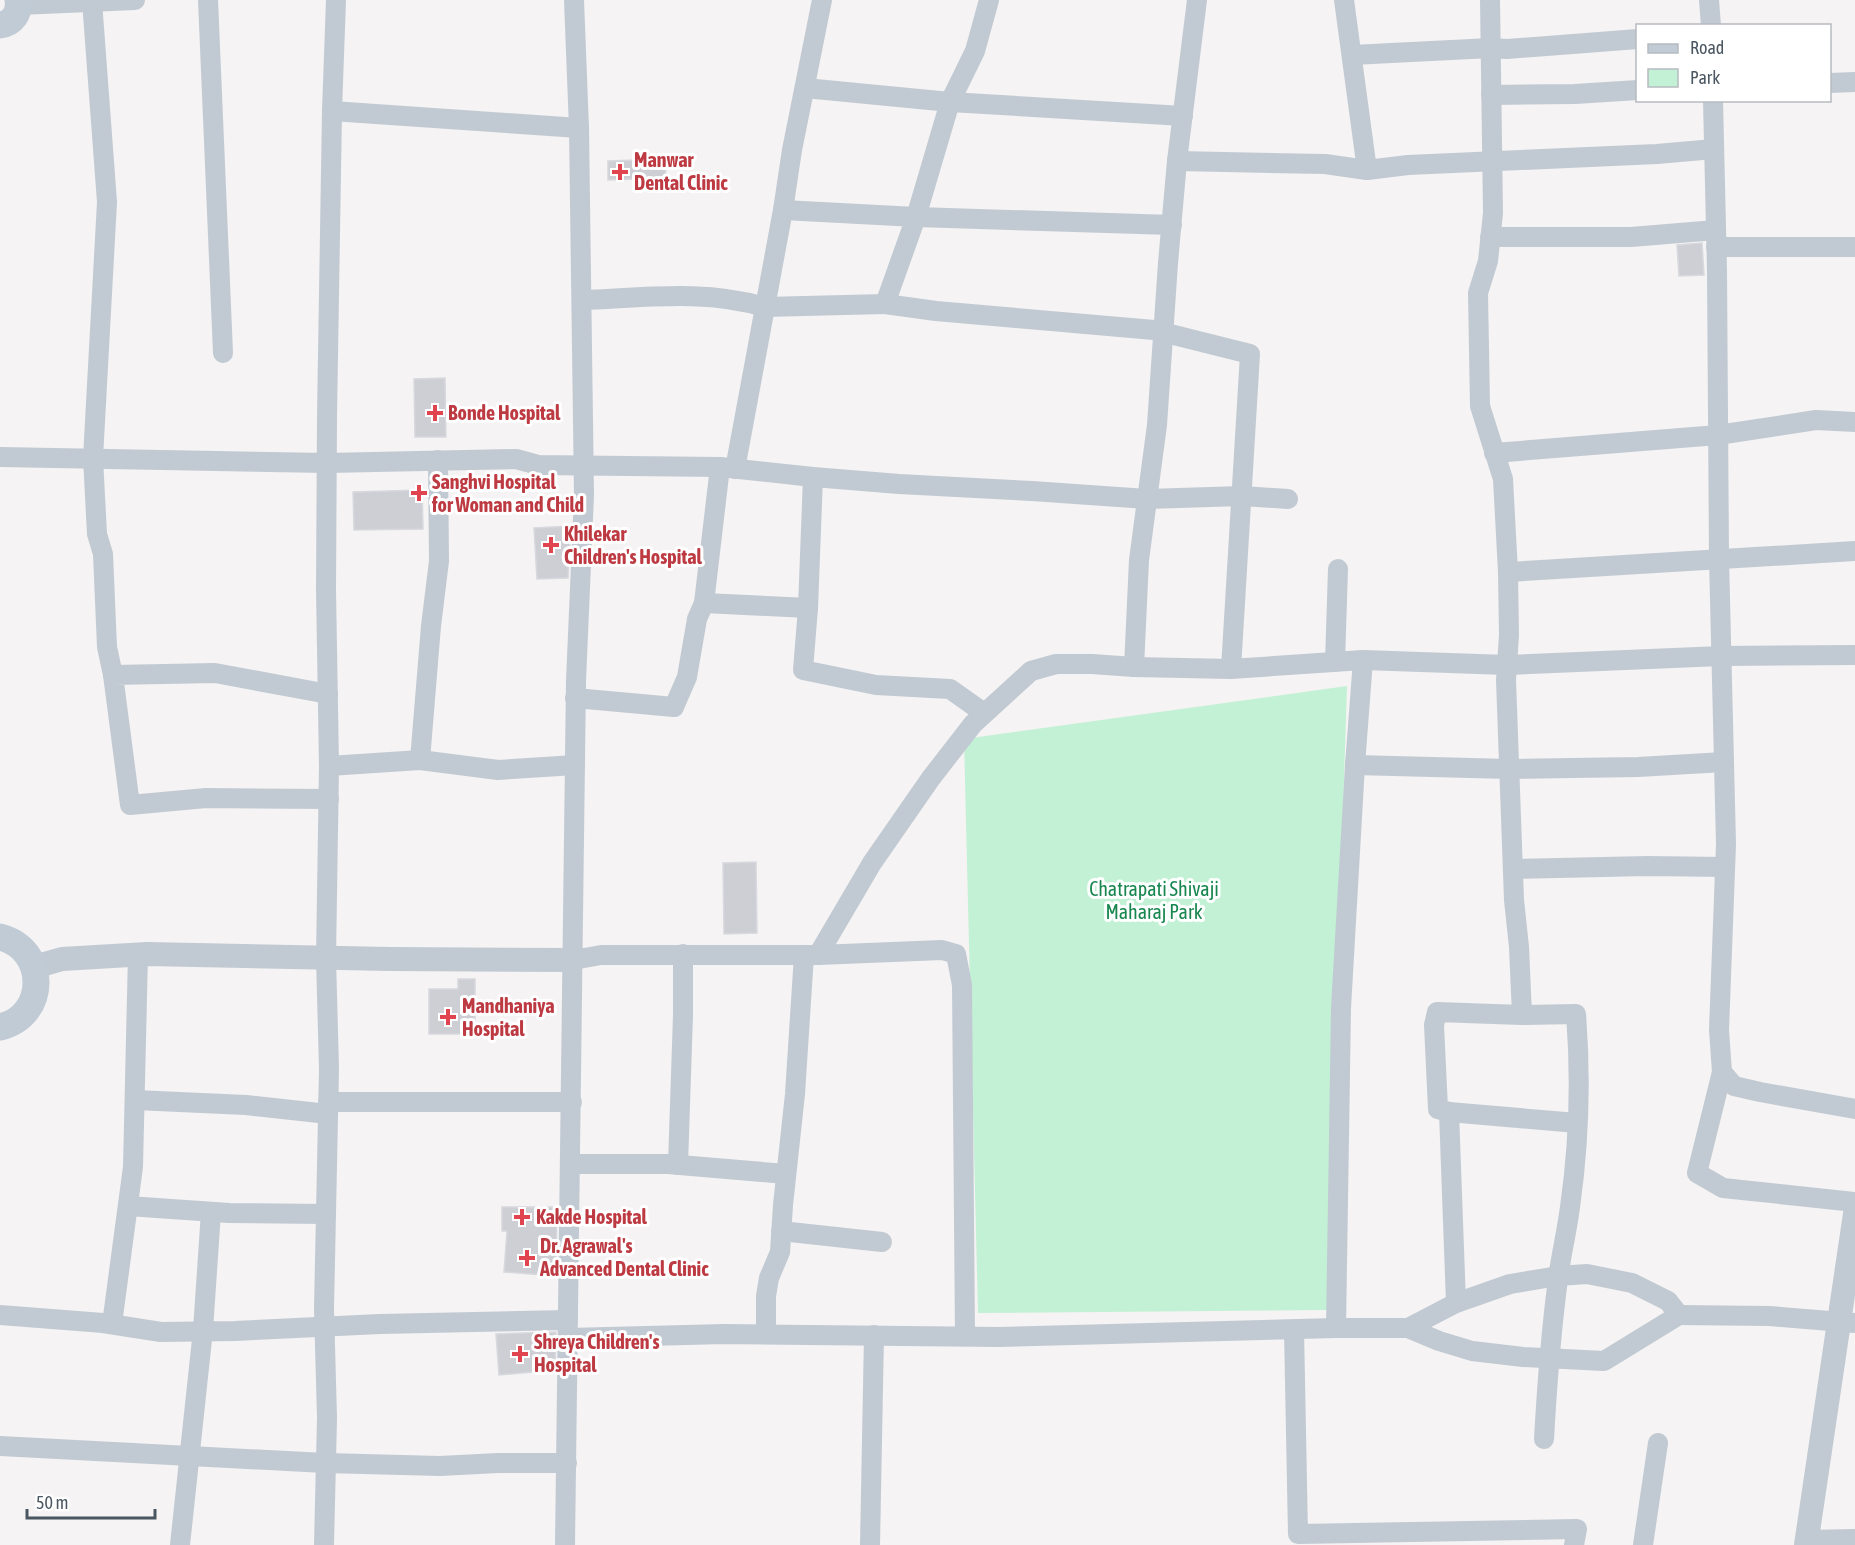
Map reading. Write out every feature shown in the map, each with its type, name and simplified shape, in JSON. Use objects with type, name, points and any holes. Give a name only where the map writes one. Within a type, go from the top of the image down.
[{"type":"main road","points":[[0,25],[15,17],[18,2]]},
{"type":"main road","points":[[0,937],[16,944],[27,954],[34,967],[37,982],[34,996],[27,1010],[17,1020],[0,1027]]},
{"type":"street","points":[[18,2],[135,0]]},
{"type":"street","points":[[208,0],[223,353]]},
{"type":"street","points":[[324,1545],[327,1418],[325,1327],[328,1108],[326,958],[329,766],[327,463],[332,111],[336,0]]},
{"type":"street","points":[[565,1545],[575,698],[584,466],[579,128],[574,0]]},
{"type":"street","points":[[575,698],[674,707],[687,677],[697,619],[704,603],[728,468],[764,307],[822,0]]},
{"type":"street","points":[[885,304],[916,217],[950,102],[975,51],[989,0]]},
{"type":"street","points":[[1134,668],[1140,560],[1157,425],[1177,161],[1197,0]]},
{"type":"street","points":[[1344,0],[1367,170]]},
{"type":"street","points":[[1490,0],[1492,213],[1488,261],[1478,293],[1480,406],[1503,479],[1508,572],[1509,635],[1506,680],[1509,770],[1522,1015]]},
{"type":"street","points":[[1709,0],[1711,24]]},
{"type":"street","points":[[92,2],[106,202],[93,458],[97,534],[103,554],[107,647],[113,675],[130,805],[206,798],[328,799]]},
{"type":"street","points":[[1352,55],[1636,39]]},
{"type":"street","points":[[1831,83],[1855,82]]},
{"type":"street","points":[[805,88],[950,102],[1183,116]]},
{"type":"street","points":[[1491,95],[1575,94],[1636,90]]},
{"type":"street","points":[[1713,102],[1725,867],[1719,1030],[1722,1072],[1697,1173],[1723,1188],[1855,1202]]},
{"type":"street","points":[[332,111],[579,128]]},
{"type":"street","points":[[1177,161],[1325,164],[1367,170],[1408,165],[1657,154],[1714,149]]},
{"type":"street","points":[[783,210],[916,217],[1172,225]]},
{"type":"street","points":[[1490,237],[1716,238],[1855,248]]},
{"type":"street","points":[[582,300],[689,296],[745,301],[764,307],[885,304],[936,311],[1163,331],[1250,354],[1231,669]]},
{"type":"street","points":[[1494,453],[1718,435],[1816,420],[1855,422]]},
{"type":"street","points":[[0,457],[327,463],[516,459],[538,465],[728,468],[813,477],[1147,499],[1242,496],[1288,499]]},
{"type":"street","points":[[420,760],[439,561],[438,460]]},
{"type":"street","points":[[813,477],[803,670],[876,685],[950,688],[984,713]]},
{"type":"street","points":[[1508,572],[1855,551]]},
{"type":"street","points":[[1335,662],[1338,569]]},
{"type":"street","points":[[704,603],[808,608]]},
{"type":"street","points":[[766,1334],[766,1296],[769,1278],[780,1252],[786,1174],[811,955],[931,778],[972,724],[1031,671],[1056,664],[1231,669],[1363,660],[1507,665],[1721,656],[1855,655]]},
{"type":"street","points":[[1336,1328],[1341,1008],[1363,660]]},
{"type":"street","points":[[113,675],[215,673],[328,694]]},
{"type":"street","points":[[329,766],[420,760],[498,770],[575,765]]},
{"type":"street","points":[[1355,765],[1509,770],[1724,762]]},
{"type":"street","points":[[1513,869],[1725,867]]},
{"type":"street","points":[[34,967],[62,959],[138,954],[573,960],[601,955],[811,955],[942,950],[956,954],[962,985],[965,1336]]},
{"type":"street","points":[[112,1324],[133,1167],[138,954]]},
{"type":"street","points":[[678,1165],[683,954]]},
{"type":"street","points":[[1544,1439],[1548,1359],[1558,1276],[1570,1206],[1577,1123],[1576,1014],[1437,1012],[1434,1025],[1438,1109],[1449,1112],[1577,1123]]},
{"type":"street","points":[[1722,1072],[1734,1086],[1855,1109]]},
{"type":"street","points":[[135,1100],[328,1108],[572,1102]]},
{"type":"street","points":[[1449,1112],[1456,1303]]},
{"type":"street","points":[[571,1164],[678,1165],[786,1174]]},
{"type":"street","points":[[128,1206],[211,1212],[326,1214]]},
{"type":"street","points":[[180,1545],[203,1330],[211,1212]]},
{"type":"street","points":[[1855,1214],[1847,1322],[1806,1542],[1855,1539]]},
{"type":"street","points":[[781,1231],[882,1242]]},
{"type":"street","points":[[1408,1328],[1456,1303],[1510,1284],[1587,1274],[1632,1283],[1668,1301],[1679,1316]]},
{"type":"street","points":[[0,1315],[112,1324],[161,1332],[325,1327],[965,1336],[1408,1328],[1439,1341],[1473,1351],[1548,1359],[1604,1361],[1679,1316],[1769,1316],[1847,1322]]},
{"type":"street","points":[[1294,1330],[1298,1534],[1577,1529],[1574,1545]]},
{"type":"street","points":[[870,1545],[874,1335]]},
{"type":"street","points":[[1642,1545],[1658,1443]]},
{"type":"street","points":[[0,1446],[325,1463],[440,1466],[567,1462]]},
{"type":"green space","name":"Chatrapati Shivaji Maharaj Park","points":[[1347,686],[1327,1310],[978,1313],[964,739]]},
{"type":"building","points":[[665,159],[666,178],[608,180],[608,161]]},
{"type":"building","points":[[1702,243],[1704,275],[1679,276],[1677,245]]},
{"type":"building","points":[[445,378],[446,437],[415,437],[414,379]]},
{"type":"building","points":[[422,490],[423,529],[354,530],[353,492]]},
{"type":"building","points":[[571,526],[568,578],[537,579],[534,528]]},
{"type":"building","points":[[756,862],[757,933],[724,934],[723,863]]},
{"type":"building","points":[[458,979],[475,979],[475,1034],[429,1034],[429,989],[458,989]]},
{"type":"building","points":[[502,1207],[557,1207],[556,1276],[504,1272],[507,1231],[502,1231]]},
{"type":"building","points":[[556,1332],[555,1370],[499,1375],[496,1334]]},
{"type":"place","name":"Manwar Dental Clinic","points":[[620,172]]},
{"type":"place","name":"Bonde Hospital","points":[[435,413]]},
{"type":"place","name":"Sanghvi Hospital for Woman and Child","points":[[419,493]]},
{"type":"place","name":"Khilekar Children's Hospital","points":[[551,545]]},
{"type":"place","name":"Mandhaniya Hospital","points":[[448,1017]]},
{"type":"place","name":"Kakde Hospital","points":[[522,1217]]},
{"type":"place","name":"Dr. Agrawal's Advanced Dental Clinic","points":[[527,1258]]},
{"type":"place","name":"Shreya Children's Hospital","points":[[520,1354]]}]
